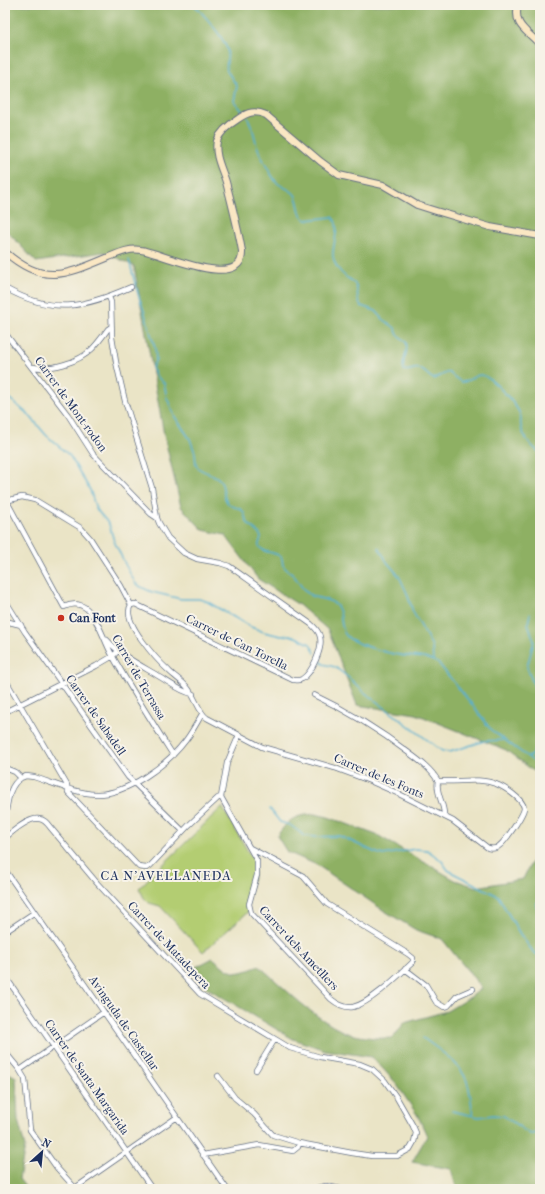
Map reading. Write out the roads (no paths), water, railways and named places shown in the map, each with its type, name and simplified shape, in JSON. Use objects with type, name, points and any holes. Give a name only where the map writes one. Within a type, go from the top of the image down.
[{"type":"street","points":[[518,5],[516,14],[519,25],[540,45]]},
{"type":"street","points":[[5,252],[17,261],[32,269],[53,275],[69,273],[122,252],[135,249],[148,251],[189,265],[224,270],[232,268],[239,263],[242,256],[242,251],[226,181],[217,154],[216,146],[218,136],[224,130],[243,116],[252,112],[266,115],[320,161],[339,175],[377,183],[417,205],[442,213],[490,226],[540,236]]},
{"type":"street","points":[[5,288],[34,301],[56,306],[80,305],[109,297],[130,287]]},
{"type":"street","name":"Carrer de Can Torella","points":[[109,297],[111,302],[110,327],[116,362],[125,401],[152,488],[157,518],[163,531],[180,551],[197,559],[229,566],[311,624],[320,635],[320,652],[305,677],[301,680],[293,680],[135,604],[131,605]]},
{"type":"street","points":[[32,367],[58,365],[81,357],[92,350],[110,327]]},
{"type":"street","name":"Carrer de Mont-rodon","points":[[5,333],[68,415],[93,454],[157,518]]},
{"type":"street","points":[[5,500],[22,497],[35,500],[81,528],[90,538],[122,586],[131,605],[128,612],[130,619],[144,643],[163,666],[185,684],[193,694],[202,714],[186,740],[173,754],[152,772],[134,783],[115,791],[105,793],[88,793],[26,776],[21,778],[12,787],[5,817]]},
{"type":"street","name":"Carrer de Terrassa","points":[[5,500],[64,607],[73,604],[84,607],[90,614],[113,656],[173,754]]},
{"type":"street","name":"Carrer de Sabadell","points":[[5,600],[20,625],[128,777],[183,831]]},
{"type":"street","points":[[5,621],[20,625]]},
{"type":"street","points":[[104,638],[118,651],[184,691],[193,694]]},
{"type":"street","points":[[5,712],[113,656],[118,651]]},
{"type":"street","points":[[5,679],[71,795],[137,865],[142,868],[150,866],[183,831],[218,798],[221,797]]},
{"type":"street","points":[[314,695],[350,713],[388,736],[433,773],[438,781],[444,816]]},
{"type":"street","name":"Carrer de les Fonts","points":[[202,714],[267,749],[320,763],[370,781],[444,816],[459,825],[488,848],[495,848],[502,844],[522,815],[524,808],[521,802],[512,794],[495,784],[484,781],[438,781]]},
{"type":"street","points":[[239,735],[228,763],[221,797],[256,860],[262,855],[250,848]]},
{"type":"street","points":[[5,768],[14,772],[21,778]]},
{"type":"street","name":"Carrer de Matadepera","points":[[5,838],[31,820],[37,818],[44,821],[97,883],[200,994],[290,1048],[320,1057],[360,1064],[374,1070],[397,1098],[413,1126],[416,1133],[414,1142],[410,1149],[397,1156],[352,1153],[299,1143],[273,1135],[254,1114],[235,1098],[218,1076]]},
{"type":"street","name":"Carrer dels Ametllers","points":[[256,860],[257,875],[250,904],[251,913],[299,966],[335,1002],[348,1007],[357,1006],[370,999],[405,969],[413,960],[412,956],[327,904],[302,876],[262,855]]},
{"type":"street","name":"Avinguda de Castellar","points":[[5,870],[227,1189]]},
{"type":"street","points":[[5,932],[35,912]]},
{"type":"street","points":[[405,969],[426,985],[436,1002],[444,1007],[448,1006],[457,996],[474,989]]},
{"type":"street","name":"Carrer de Santa Margarida","points":[[5,976],[152,1189]]},
{"type":"street","points":[[20,1070],[104,1012]]},
{"type":"street","points":[[256,1070],[275,1039]]},
{"type":"street","points":[[5,1052],[20,1070],[25,1080],[30,1130],[57,1168],[75,1189],[177,1117]]},
{"type":"street","points":[[203,1155],[259,1145],[293,1151],[298,1147],[299,1143]]},
{"type":"street","points":[[312,1189],[326,1186],[341,1189]]},
{"type":"waterway","points":[[194,5],[213,26],[225,44],[227,49],[227,71],[237,86],[234,101],[245,114]]},
{"type":"waterway","points":[[247,117],[252,127],[257,146],[267,167],[276,182],[295,195],[303,218],[306,220],[332,217],[335,220],[336,230],[333,251],[335,262],[342,273],[356,285],[358,300],[361,306],[376,311],[383,319],[395,328],[398,335],[406,342],[407,350],[403,363],[404,370],[420,369],[434,379],[448,372],[461,382],[467,381],[479,375],[491,380],[503,391],[518,409],[521,416],[523,434],[531,445],[540,453]]},
{"type":"waterway","points":[[129,260],[155,348],[156,359],[152,368],[157,377],[164,383],[167,398],[175,417],[190,439],[195,453],[196,465],[200,470],[213,475],[221,481],[224,496],[228,504],[242,510],[247,522],[261,537],[259,545],[261,549],[281,557],[284,566],[309,594],[335,604],[340,613],[342,628],[347,637],[379,650],[428,659],[439,664],[491,730],[540,766]]},
{"type":"waterway","points":[[5,395],[29,415],[46,435],[70,456],[90,490],[96,509],[109,524],[114,541],[136,584],[152,592],[181,599],[199,599],[206,601],[251,627],[281,636],[290,635],[298,638],[310,644],[315,653]]},
{"type":"waterway","points":[[379,548],[387,562],[399,576],[407,593],[413,612],[432,646],[433,659]]},
{"type":"waterway","points":[[530,614],[528,623],[534,641],[527,667],[537,694],[540,698]]},
{"type":"waterway","points":[[320,660],[323,664],[335,667],[364,692],[442,751],[450,752],[484,741],[503,740]]},
{"type":"waterway","points":[[528,757],[533,754],[540,731]]},
{"type":"waterway","points":[[270,809],[280,822],[290,825],[305,836],[340,836],[383,855],[415,849],[427,850],[441,860],[448,870],[498,896],[520,934],[534,953],[540,956]]},
{"type":"waterway","points":[[540,898],[536,905],[540,915]]},
{"type":"waterway","points":[[423,1038],[448,1056],[463,1073],[469,1088],[473,1116]]},
{"type":"waterway","points":[[452,1111],[479,1117],[493,1115],[504,1116],[530,1134],[540,1133]]},
{"type":"place","name":"Can Font","points":[[61,618]]},
{"type":"district","name":"CA N'AVELLANEDA","points":[[166,875]]}]
